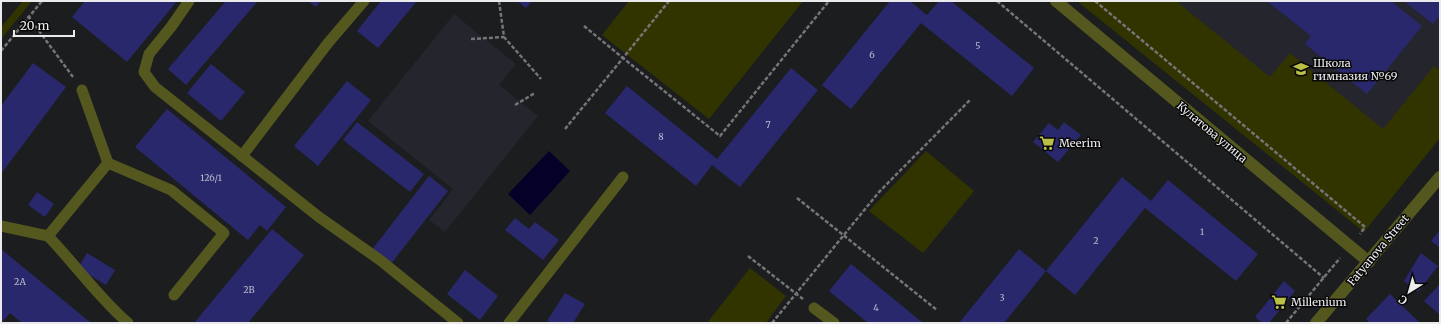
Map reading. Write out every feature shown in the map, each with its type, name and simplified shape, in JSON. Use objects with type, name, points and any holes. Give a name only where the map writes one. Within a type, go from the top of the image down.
[{"type":"street","name":"Кулатова улица","points":[[1056,1],[1369,262]]},
{"type":"street","name":"Fatyanova Street","points":[[1316,323],[1440,177]]},
{"type":"lane","points":[[189,1],[171,27],[149,54],[144,72],[155,87],[319,217],[380,260],[458,323]]},
{"type":"lane","points":[[242,156],[364,1]]},
{"type":"lane","points":[[82,90],[108,163],[171,190],[224,233],[174,295]]},
{"type":"lane","points":[[48,236],[108,163]]},
{"type":"lane","points":[[509,323],[623,177]]},
{"type":"lane","points":[[1,226],[48,236],[112,309],[128,323]]},
{"type":"lane","points":[[814,308],[834,323]]},
{"type":"path","points":[[1,51],[28,16],[42,1]]},
{"type":"path","points":[[499,1],[504,37],[541,79]]},
{"type":"path","points":[[565,129],[669,1]]},
{"type":"path","points":[[584,26],[720,136],[829,1]]},
{"type":"path","points":[[997,1],[1324,278]]},
{"type":"path","points":[[1095,1],[1366,227],[1286,323]]},
{"type":"path","points":[[28,16],[82,90]]},
{"type":"path","points":[[471,40],[504,37]]},
{"type":"path","points":[[515,105],[535,93]]},
{"type":"path","points":[[772,323],[879,192],[970,100]]},
{"type":"path","points":[[797,198],[938,310]]},
{"type":"path","points":[[748,256],[814,308]]},
{"type":"shaded area","points":[[23,1],[32,1],[1,39],[1,27]]},
{"type":"shaded area","points":[[629,1],[803,1],[709,119],[602,35]]},
{"type":"shaded area","name":"Школа гимназия №69","points":[[1077,1],[1440,1],[1440,137],[1364,232]]},
{"type":"shaded area","name":"Школа гимназия №69","points":[[1077,1],[1176,1],[1270,77],[1290,53],[1383,129],[1434,66],[1440,70],[1440,138],[1364,232]]},
{"type":"shaded area","points":[[454,14],[516,64],[499,85],[538,116],[445,232],[429,220],[453,189],[368,121]]},
{"type":"shaded area","points":[[549,151],[570,171],[530,215],[508,194]]},
{"type":"shaded area","points":[[926,151],[974,191],[923,253],[869,211]]},
{"type":"shaded area","points":[[750,268],[786,296],[766,323],[707,323]]},
{"type":"building","points":[[85,1],[177,1],[127,62],[72,17]]},
{"type":"building","points":[[226,1],[258,1],[186,85],[168,69]]},
{"type":"building","points":[[308,1],[321,1],[316,7]]},
{"type":"building","points":[[381,1],[417,1],[378,48],[357,31]]},
{"type":"building","points":[[517,1],[532,1],[526,8]]},
{"type":"building","points":[[890,1],[910,1],[927,15],[939,1],[951,1],[1034,68],[1012,96],[921,23],[851,109],[822,85]]},
{"type":"building","points":[[1267,1],[1391,1],[1422,26],[1367,94],[1305,44],[1311,36]]},
{"type":"building","points":[[1404,1],[1440,1],[1440,16],[1433,24]]},
{"type":"building","points":[[33,63],[66,87],[1,174],[1,106]]},
{"type":"building","points":[[211,64],[245,92],[221,121],[187,93]]},
{"type":"building","points":[[791,68],[818,90],[740,187],[712,165],[696,186],[605,113],[627,86],[717,159]]},
{"type":"building","points":[[347,81],[371,100],[318,166],[294,146]]},
{"type":"building","points":[[167,109],[286,207],[267,231],[260,225],[248,240],[135,147]]},
{"type":"building","points":[[357,122],[424,174],[410,192],[343,140]]},
{"type":"building","points":[[1064,122],[1081,135],[1058,162],[1033,142],[1049,123],[1058,130]]},
{"type":"building","points":[[429,176],[448,191],[390,265],[371,251]]},
{"type":"building","points":[[1122,177],[1151,201],[1168,180],[1258,254],[1236,281],[1145,208],[1075,295],[1046,271]]},
{"type":"building","points":[[37,192],[54,204],[45,217],[28,205]]},
{"type":"building","points":[[515,218],[529,229],[535,222],[559,240],[543,260],[505,230]]},
{"type":"building","points":[[272,229],[304,255],[248,323],[194,323]]},
{"type":"building","points":[[1440,230],[1440,248],[1431,241]]},
{"type":"building","points":[[1,249],[91,323],[22,323],[10,313],[2,322]]},
{"type":"building","points":[[1019,249],[1046,271],[1004,323],[959,323]]},
{"type":"building","points":[[87,253],[115,270],[106,285],[78,268]]},
{"type":"building","points":[[1421,253],[1438,266],[1418,292],[1404,281]]},
{"type":"building","points":[[851,264],[923,323],[868,323],[829,291]]},
{"type":"building","points":[[465,270],[498,296],[480,320],[447,294]]},
{"type":"building","points":[[1284,281],[1295,291],[1269,323],[1262,323],[1255,317]]},
{"type":"building","points":[[1440,284],[1440,315],[1424,301]]},
{"type":"building","points":[[565,293],[585,304],[573,323],[551,323],[547,321]]},
{"type":"building","points":[[1390,294],[1420,323],[1370,323],[1366,319]]},
{"type":"place","name":"Школа гимназия №69","points":[[1301,69]]},
{"type":"place","name":"Meerim","points":[[1047,143]]},
{"type":"place","name":"Millenium","points":[[1279,302]]}]
